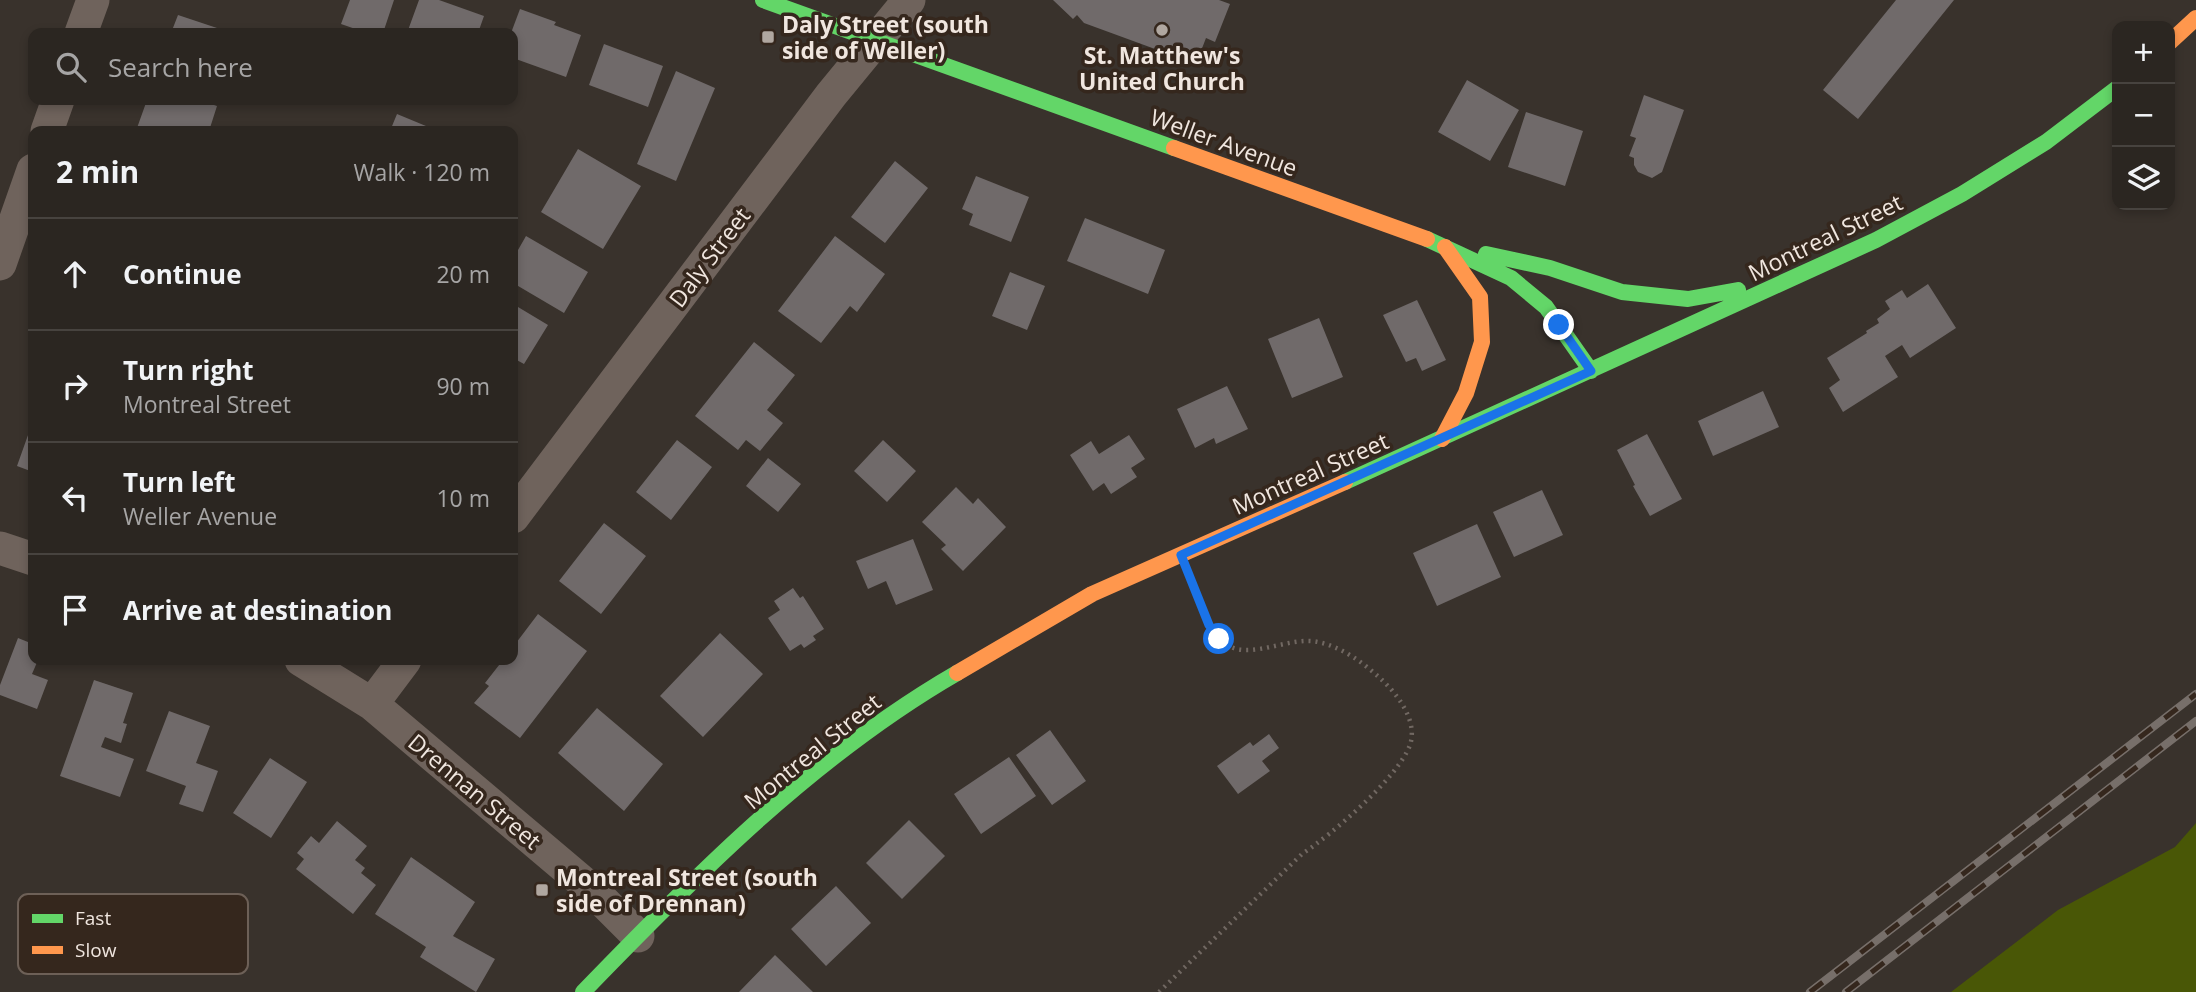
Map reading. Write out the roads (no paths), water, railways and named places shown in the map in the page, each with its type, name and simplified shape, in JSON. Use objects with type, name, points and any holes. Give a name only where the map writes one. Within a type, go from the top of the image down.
[{"type":"main road","name":"Weller Avenue","points":[[762,0],[1444,245],[1511,278],[1546,307],[1591,371]]},
{"type":"main road","points":[[2175,37],[2196,18]]},
{"type":"main road","name":"Montreal Street","points":[[583,992],[674,898],[727,849],[835,757],[924,692],[1092,594],[1442,439],[1876,240],[1962,194],[2046,142],[2112,92]]},
{"type":"main road","points":[[1444,245],[1550,268],[1622,292],[1688,299],[1795,279]]},
{"type":"main road","points":[[1442,439],[1466,393],[1482,342],[1480,297],[1444,245]]},
{"type":"street","points":[[83,28],[93,0]]},
{"type":"street","name":"Daly Street","points":[[518,510],[831,95],[909,0]]},
{"type":"street","points":[[49,126],[56,105]]},
{"type":"street","points":[[0,264],[28,184]]},
{"type":"street","points":[[0,548],[28,557]]},
{"type":"street","name":"Drennan Street","points":[[309,665],[372,704],[592,890],[638,936]]},
{"type":"street","points":[[372,704],[401,665]]},
{"type":"railway","points":[[1810,992],[2196,694]]},
{"type":"railway","points":[[1846,992],[2196,721]]},
{"type":"place","name":"St. Matthew's United Church","points":[[1162,30]]},
{"type":"place","name":"Daly Street (south side of Weller)","points":[[768,37]]},
{"type":"place","name":"Montreal Street (south side of Drennan)","points":[[542,890]]}]
